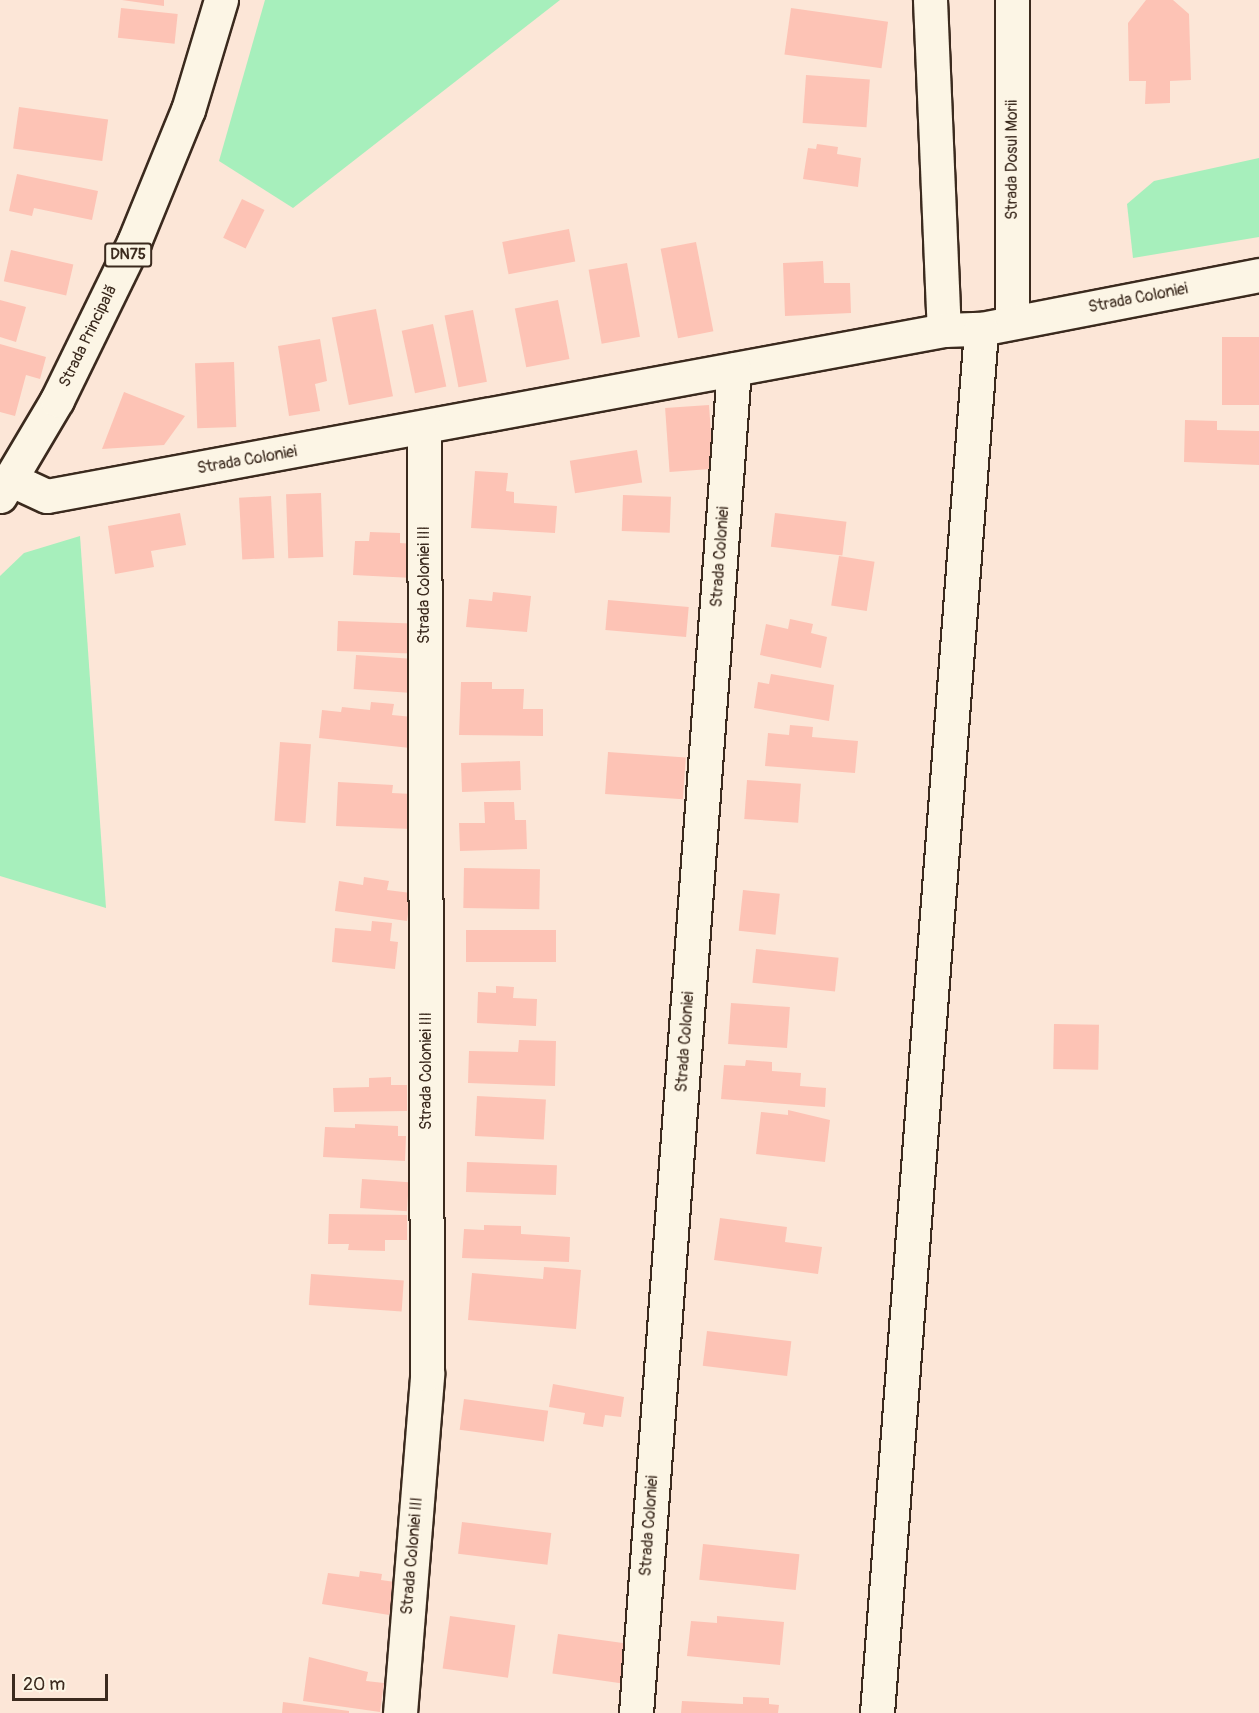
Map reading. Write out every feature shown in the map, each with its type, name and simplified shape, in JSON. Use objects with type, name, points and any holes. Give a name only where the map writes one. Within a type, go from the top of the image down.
[{"type":"street","name":"Strada Principală","points":[[6,488],[94,328],[134,242],[189,110],[221,0]]},
{"type":"street","points":[[930,0],[944,330]]},
{"type":"street","name":"Strada Dosul Morii","points":[[1011,0],[1012,321]]},
{"type":"street","name":"Strada Coloniei","points":[[6,488],[47,496],[944,330],[981,329],[1012,321],[1259,275]]},
{"type":"street","points":[[877,1713],[981,329]]},
{"type":"street","name":"Strada Coloniei","points":[[636,1713],[734,370]]},
{"type":"street","name":"Strada Coloniei III","points":[[399,1713],[427,1374],[424,427]]},
{"type":"green space","points":[[265,0],[560,0],[293,208],[219,161]]},
{"type":"green space","points":[[1259,158],[1259,237],[1133,258],[1127,204],[1154,181]]},
{"type":"green space","points":[[80,536],[106,908],[0,876],[0,576],[24,553]]},
{"type":"building","points":[[122,0],[164,0],[164,6]]},
{"type":"building","points":[[1146,0],[1173,0],[1189,14],[1191,80],[1170,81],[1170,103],[1145,104],[1146,81],[1129,81],[1128,23]]},
{"type":"building","points":[[121,8],[178,14],[175,44],[118,38]]},
{"type":"building","points":[[791,8],[888,22],[882,68],[784,55]]},
{"type":"building","points":[[806,75],[870,79],[866,127],[803,123]]},
{"type":"building","points":[[19,107],[108,120],[102,161],[13,149]]},
{"type":"building","points":[[817,144],[838,147],[837,154],[861,158],[858,187],[803,179],[808,148],[816,149]]},
{"type":"building","points":[[17,174],[98,191],[92,220],[34,208],[32,216],[9,211]]},
{"type":"building","points":[[242,199],[264,210],[246,249],[223,238]]},
{"type":"building","points":[[569,229],[575,261],[509,274],[502,242]]},
{"type":"building","points":[[696,242],[713,331],[678,338],[661,249]]},
{"type":"building","points":[[11,250],[73,264],[66,296],[4,281]]},
{"type":"building","points":[[823,261],[824,283],[850,283],[851,313],[785,316],[783,263]]},
{"type":"building","points":[[627,263],[640,337],[602,344],[589,270]]},
{"type":"building","points":[[0,300],[26,307],[16,342],[0,337]]},
{"type":"building","points":[[558,300],[569,359],[526,367],[515,308]]},
{"type":"building","points":[[376,309],[393,396],[349,405],[332,318]]},
{"type":"building","points":[[473,310],[487,382],[458,387],[445,316]]},
{"type":"building","points":[[433,324],[446,387],[415,393],[402,331]]},
{"type":"building","points":[[1222,337],[1259,337],[1259,405],[1222,405]]},
{"type":"building","points":[[320,339],[327,381],[315,384],[320,411],[289,416],[278,346]]},
{"type":"building","points":[[0,344],[46,357],[40,379],[26,375],[15,416],[0,412]]},
{"type":"building","points":[[234,362],[236,427],[197,428],[195,363]]},
{"type":"building","points":[[124,392],[185,416],[164,445],[102,449]]},
{"type":"building","points":[[709,405],[713,469],[670,472],[665,408]]},
{"type":"building","points":[[1185,420],[1217,421],[1217,430],[1259,431],[1259,465],[1184,462]]},
{"type":"building","points":[[637,450],[642,483],[575,493],[570,461]]},
{"type":"building","points":[[475,471],[508,473],[506,491],[514,492],[514,503],[557,506],[555,533],[471,528]]},
{"type":"building","points":[[321,493],[323,557],[288,558],[286,494]]},
{"type":"building","points":[[623,495],[671,497],[670,533],[622,531]]},
{"type":"building","points":[[271,496],[274,558],[242,560],[239,498]]},
{"type":"building","points":[[180,513],[186,545],[151,551],[154,567],[115,574],[108,526]]},
{"type":"building","points":[[775,513],[846,522],[842,556],[771,547]]},
{"type":"building","points":[[370,532],[400,533],[400,543],[416,544],[413,578],[353,575],[355,541],[369,541]]},
{"type":"building","points":[[839,556],[875,562],[867,611],[831,605]]},
{"type":"building","points":[[493,592],[531,596],[527,632],[466,627],[469,599],[492,601]]},
{"type":"building","points":[[608,600],[689,607],[686,637],[605,630]]},
{"type":"building","points":[[790,619],[813,624],[811,633],[827,637],[821,668],[760,655],[766,624],[788,629]]},
{"type":"building","points":[[338,621],[412,624],[411,654],[337,651]]},
{"type":"building","points":[[356,655],[411,659],[408,693],[354,689]]},
{"type":"building","points":[[771,674],[834,685],[829,721],[754,708],[758,682],[769,684]]},
{"type":"building","points":[[461,682],[492,682],[492,689],[524,689],[523,709],[543,709],[543,736],[459,735]]},
{"type":"building","points":[[371,702],[394,704],[392,715],[413,717],[410,748],[319,738],[322,710],[341,712],[342,707],[370,710]]},
{"type":"building","points":[[790,725],[813,727],[812,737],[858,741],[855,773],[765,766],[768,733],[789,735]]},
{"type":"building","points":[[280,742],[311,744],[305,823],[274,821]]},
{"type":"building","points":[[608,752],[686,757],[683,799],[605,794]]},
{"type":"building","points":[[520,761],[521,790],[462,792],[461,763]]},
{"type":"building","points":[[747,780],[801,784],[798,823],[744,819]]},
{"type":"building","points":[[338,782],[393,785],[392,793],[413,794],[411,829],[336,826]]},
{"type":"building","points":[[484,802],[514,802],[515,820],[526,820],[527,849],[460,851],[459,823],[485,823]]},
{"type":"building","points":[[464,868],[540,869],[539,909],[463,908]]},
{"type":"building","points":[[364,877],[389,881],[387,890],[411,893],[407,921],[335,911],[339,881],[363,885]]},
{"type":"building","points":[[743,890],[780,894],[776,935],[739,931]]},
{"type":"building","points":[[372,921],[392,923],[390,941],[398,942],[395,969],[332,962],[335,928],[371,931]]},
{"type":"building","points":[[466,930],[556,930],[556,962],[466,962]]},
{"type":"building","points":[[756,949],[839,958],[835,991],[752,983]]},
{"type":"building","points":[[496,986],[514,987],[513,998],[537,999],[536,1026],[477,1023],[478,992],[496,993]]},
{"type":"building","points":[[731,1003],[790,1007],[787,1048],[728,1044]]},
{"type":"building","points":[[1054,1024],[1099,1025],[1098,1070],[1053,1069]]},
{"type":"building","points":[[519,1040],[556,1041],[555,1086],[468,1083],[469,1051],[518,1052]]},
{"type":"building","points":[[746,1060],[772,1062],[772,1071],[801,1073],[800,1086],[826,1088],[825,1107],[721,1099],[724,1065],[745,1066]]},
{"type":"building","points":[[391,1077],[391,1085],[407,1085],[407,1111],[334,1112],[333,1088],[369,1087],[369,1078]]},
{"type":"building","points":[[477,1096],[546,1100],[544,1140],[475,1136]]},
{"type":"building","points":[[788,1110],[830,1120],[825,1162],[756,1154],[761,1112],[788,1115]]},
{"type":"building","points":[[355,1124],[398,1126],[398,1136],[406,1136],[405,1161],[323,1157],[325,1127],[355,1128]]},
{"type":"building","points":[[467,1162],[557,1165],[556,1195],[466,1192]]},
{"type":"building","points":[[362,1179],[409,1182],[407,1211],[360,1208]]},
{"type":"building","points":[[329,1214],[407,1215],[407,1240],[385,1240],[385,1251],[348,1250],[349,1244],[328,1244]]},
{"type":"building","points":[[720,1218],[787,1227],[785,1242],[822,1247],[818,1274],[714,1260]]},
{"type":"building","points":[[484,1225],[521,1226],[521,1234],[570,1237],[569,1262],[462,1258],[464,1229],[484,1230]]},
{"type":"building","points":[[544,1267],[581,1270],[576,1329],[468,1320],[472,1273],[543,1279]]},
{"type":"building","points":[[311,1274],[404,1280],[402,1311],[309,1305]]},
{"type":"building","points":[[707,1331],[791,1341],[787,1376],[703,1366]]},
{"type":"building","points":[[553,1384],[624,1397],[621,1417],[605,1415],[603,1427],[583,1424],[585,1413],[549,1407]]},
{"type":"building","points":[[464,1399],[548,1411],[544,1442],[460,1430]]},
{"type":"building","points":[[462,1522],[551,1533],[547,1565],[458,1554]]},
{"type":"building","points":[[703,1544],[799,1554],[796,1590],[699,1580]]},
{"type":"building","points":[[360,1571],[382,1574],[381,1580],[395,1582],[389,1615],[322,1604],[328,1573],[359,1577]]},
{"type":"building","points":[[450,1616],[515,1625],[508,1678],[443,1668]]},
{"type":"building","points":[[717,1616],[784,1622],[780,1665],[687,1656],[691,1621],[717,1623]]},
{"type":"building","points":[[558,1634],[626,1644],[621,1683],[552,1674]]},
{"type":"building","points":[[309,1657],[368,1672],[366,1681],[384,1683],[380,1712],[303,1701]]},
{"type":"building","points":[[743,1697],[769,1698],[769,1704],[779,1705],[778,1713],[681,1713],[682,1701],[743,1704]]},
{"type":"building","points":[[283,1702],[349,1711],[349,1713],[282,1713]]}]
